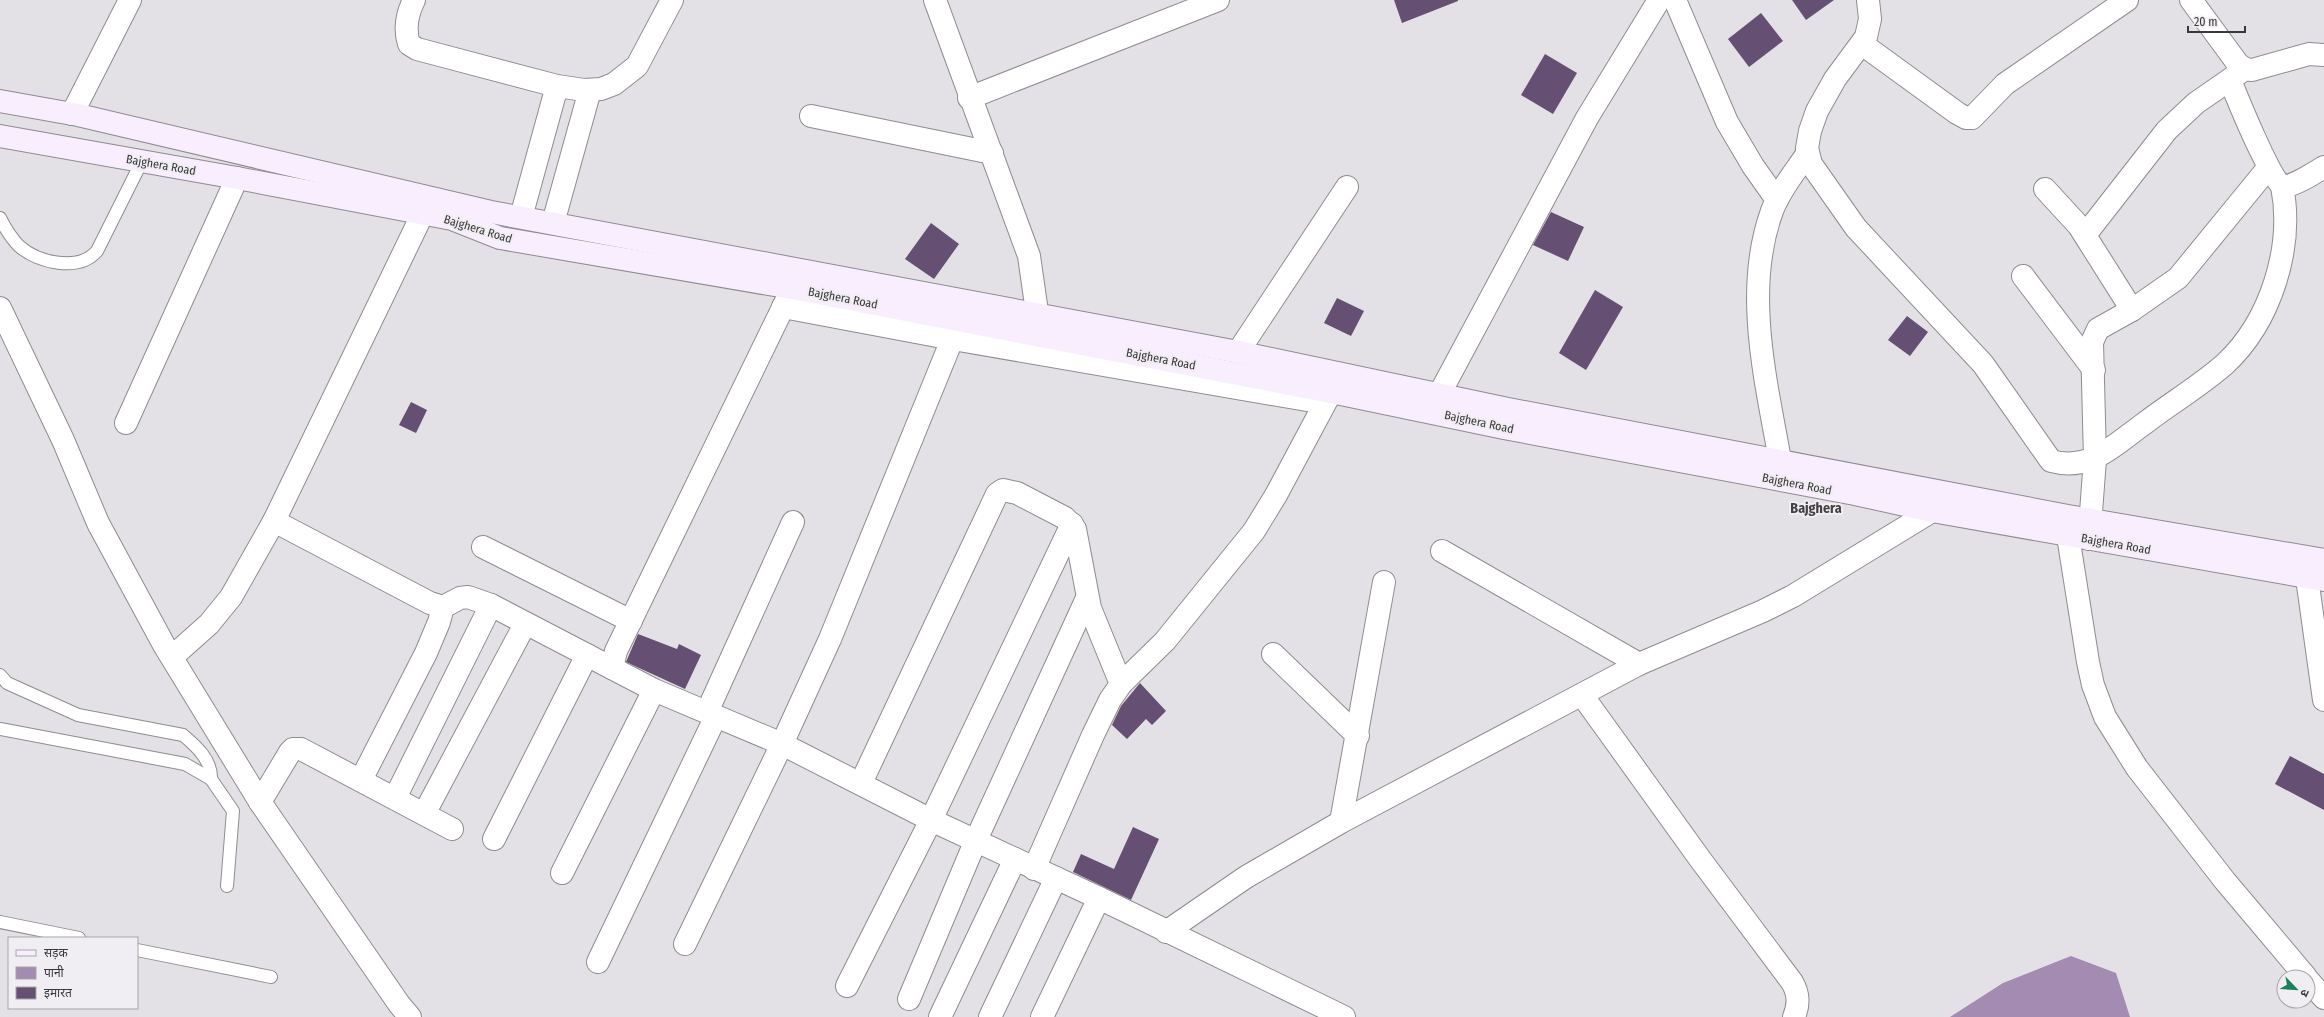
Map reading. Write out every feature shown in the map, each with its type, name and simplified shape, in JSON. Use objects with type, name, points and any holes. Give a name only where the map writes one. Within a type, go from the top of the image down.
[{"type":"main road","name":"Bajghera Road","points":[[0,101],[72,114],[491,212],[1238,352],[1440,393],[1508,409],[1780,460],[2079,528],[2316,579]]},
{"type":"main road","points":[[142,161],[154,133]]},
{"type":"main road","name":"Bajghera Road","points":[[0,136],[236,178],[422,215],[452,219],[500,238],[788,298],[956,329],[1041,336],[1328,397],[1504,428],[1848,493],[1932,511],[2079,528],[2324,560]]},
{"type":"street","points":[[72,114],[130,0]]},
{"type":"street","points":[[414,0],[409,11],[406,36],[409,44],[417,49],[557,86],[590,90],[614,84],[637,66],[672,0]]},
{"type":"street","points":[[935,0],[969,98],[992,153],[1029,256],[1041,336]]},
{"type":"street","points":[[969,98],[1218,0]]},
{"type":"street","points":[[1440,393],[1584,125],[1659,0]]},
{"type":"street","points":[[1675,0],[1727,122],[1753,166],[1777,200]]},
{"type":"street","points":[[1780,460],[1768,390],[1759,319],[1760,258],[1769,221],[1777,200],[1807,154],[1810,132],[1818,111],[1835,79],[1862,44],[1869,30],[1870,19],[1868,0]]},
{"type":"street","points":[[1862,44],[1957,113],[1966,118],[1972,118],[2005,84],[2127,0]]},
{"type":"street","points":[[2191,0],[2238,64],[2237,74],[2268,168],[2275,181],[2282,186],[2289,186],[2324,167]]},
{"type":"street","points":[[2086,235],[2167,130],[2196,102],[2237,74],[2309,54],[2324,55]]},
{"type":"street","points":[[521,217],[557,86]]},
{"type":"street","points":[[553,223],[590,90]]},
{"type":"street","points":[[811,116],[992,153]]},
{"type":"street","points":[[1807,154],[1817,174],[1856,228],[1983,364],[2046,456],[2051,461],[2068,464],[2095,459],[2225,363],[2258,322],[2271,294],[2281,258],[2285,202],[2282,186]]},
{"type":"street","points":[[2268,168],[2183,273],[2168,286],[2132,310],[2096,331],[2092,342],[2094,370],[2095,459],[2079,528],[2092,677],[2105,717],[2137,768],[2235,893],[2299,969]]},
{"type":"street","points":[[126,422],[236,178]]},
{"type":"street","points":[[1238,352],[1347,187]]},
{"type":"street","points":[[2045,189],[2075,220],[2086,235],[2132,310]]},
{"type":"street","points":[[172,658],[221,611],[274,521],[422,215]]},
{"type":"street","points":[[2023,276],[2094,370]]},
{"type":"street","points":[[612,668],[616,651],[788,298]]},
{"type":"street","points":[[0,308],[63,440],[98,523],[172,658],[260,802],[399,1004],[410,1017]]},
{"type":"street","points":[[685,944],[782,744],[830,640],[956,329],[1328,397],[1276,495],[1254,532],[1165,641],[1121,684],[1025,864],[940,1017]]},
{"type":"street","points":[[861,783],[997,494],[1003,490],[1009,490],[1065,518],[1072,524],[1077,537],[1087,598],[1093,618],[1121,684]]},
{"type":"street","points":[[1166,932],[1246,876],[1342,822],[1639,664],[1763,611],[1793,596],[1932,511]]},
{"type":"street","points":[[274,521],[430,603],[443,607],[460,598],[468,597],[491,605],[654,690],[782,744],[931,820],[1099,898],[1166,932],[1344,1017]]},
{"type":"street","points":[[598,962],[712,714],[793,522]]},
{"type":"street","points":[[847,986],[931,820],[1072,524]]},
{"type":"street","points":[[483,547],[631,621]]},
{"type":"street","points":[[1442,551],[1639,664]]},
{"type":"street","points":[[2316,579],[2324,700]]},
{"type":"street","points":[[1342,822],[1384,582]]},
{"type":"street","points":[[908,999],[976,840],[1087,598]]},
{"type":"street","points":[[395,798],[491,605]]},
{"type":"street","points":[[361,780],[426,653],[439,622],[443,607]]},
{"type":"street","points":[[424,814],[525,624]]},
{"type":"street","points":[[1273,654],[1358,736]]},
{"type":"street","points":[[494,839],[587,656]]},
{"type":"street","points":[[562,873],[654,690]]},
{"type":"street","points":[[1582,695],[1700,859],[1792,982],[1797,992],[1798,1000],[1794,1017]]},
{"type":"street","points":[[260,802],[284,760],[293,749],[301,749],[452,829]]},
{"type":"street","points":[[990,1017],[1056,878]]},
{"type":"street","points":[[1042,1017],[1099,898]]},
{"type":"street","points":[[2316,989],[2324,998]]},
{"type":"lane","points":[[0,218],[17,244],[34,255],[56,261],[82,263],[91,258],[97,251],[142,161]]},
{"type":"lane","points":[[0,675],[8,683],[78,715],[183,735],[196,746],[212,769],[211,779]]},
{"type":"lane","points":[[0,729],[185,764],[211,779],[232,810],[227,886]]},
{"type":"lane","points":[[0,922],[73,937]]},
{"type":"lane","points":[[138,950],[272,977]]},
{"type":"water","points":[[2071,956],[2116,973],[2130,1017],[1950,1017],[2003,983]]},
{"type":"building","points":[[1394,0],[1458,0],[1458,1],[1402,23]]},
{"type":"building","points":[[1792,0],[1834,0],[1806,20]]},
{"type":"building","points":[[1761,13],[1783,41],[1749,67],[1728,39]]},
{"type":"building","points":[[1545,54],[1577,73],[1553,114],[1521,95]]},
{"type":"building","points":[[1551,212],[1584,227],[1568,261],[1533,245]]},
{"type":"building","points":[[931,223],[959,244],[934,279],[905,259]]},
{"type":"building","points":[[1595,290],[1623,307],[1586,370],[1559,353]]},
{"type":"building","points":[[1337,298],[1364,311],[1351,336],[1324,323]]},
{"type":"building","points":[[1907,316],[1928,332],[1910,356],[1888,340]]},
{"type":"building","points":[[411,402],[427,410],[416,433],[399,425]]},
{"type":"building","points":[[638,634],[677,649],[679,644],[701,655],[685,689],[626,662]]},
{"type":"building","points":[[1140,683],[1166,711],[1152,725],[1146,719],[1127,739],[1112,725],[1121,706]]},
{"type":"building","points":[[2290,756],[2324,774],[2324,810],[2275,784]]},
{"type":"building","points":[[1133,827],[1159,839],[1131,900],[1073,872],[1081,854],[1114,869]]},
{"type":"district","name":"Bajghera","points":[[1816,508]]}]
